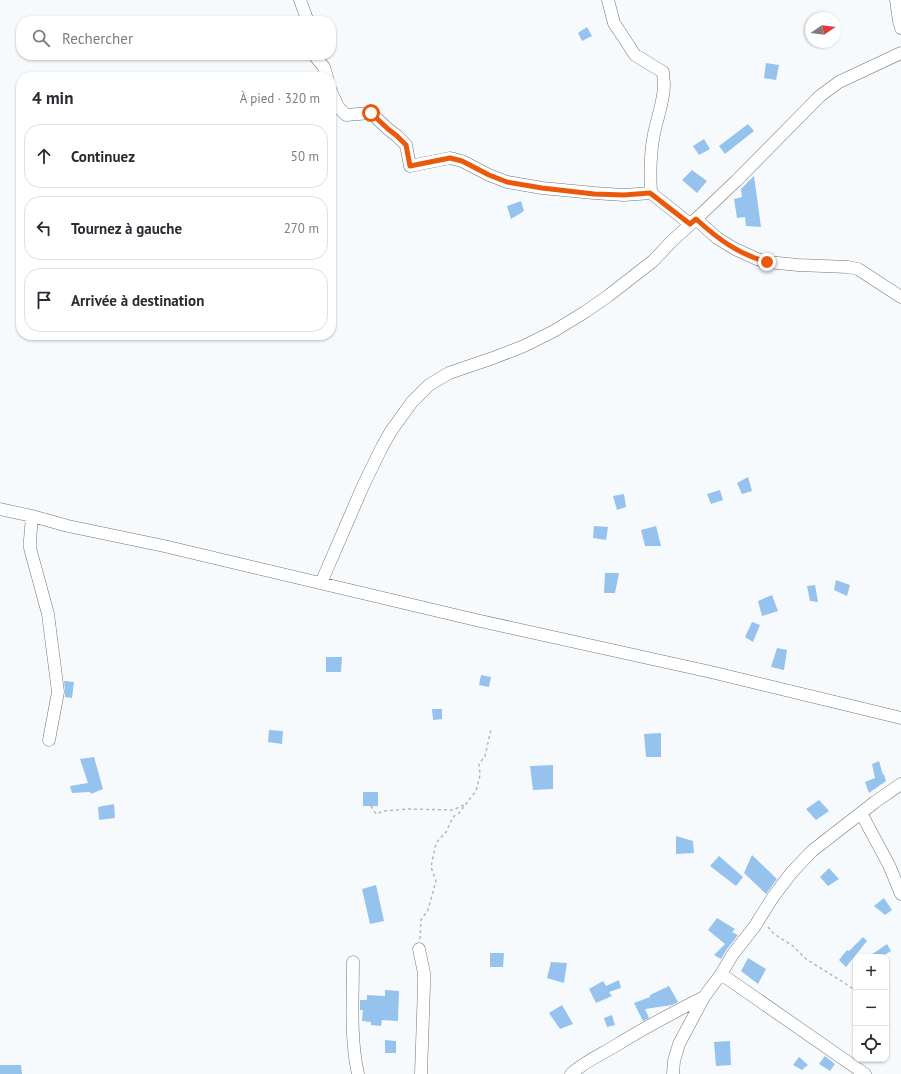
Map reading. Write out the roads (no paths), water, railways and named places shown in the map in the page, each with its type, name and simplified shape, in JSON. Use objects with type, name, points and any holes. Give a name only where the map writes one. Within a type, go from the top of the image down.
[{"type":"street","points":[[300,0],[306,16]]},
{"type":"street","points":[[608,0],[614,23],[634,55],[663,72],[663,96],[653,135],[650,193]]},
{"type":"street","points":[[896,0],[901,28]]},
{"type":"street","points":[[321,583],[363,486],[382,447],[391,431],[412,402],[429,385],[449,373],[524,346],[570,321],[608,296],[652,261],[736,181],[820,96],[839,82],[901,53]]},
{"type":"street","points":[[318,60],[324,67],[326,72]]},
{"type":"street","points":[[336,102],[338,107],[346,115],[371,113],[406,145],[410,166],[450,158],[462,161],[489,175],[507,182],[594,194],[624,195],[650,193],[735,249],[757,259],[767,262],[798,265],[848,266],[858,269],[901,297]]},
{"type":"street","points":[[0,509],[68,526],[164,546],[476,620],[711,672],[901,718]]},
{"type":"street","points":[[32,516],[30,548],[48,614],[58,692],[49,740]]},
{"type":"street","points":[[673,1074],[674,1061],[679,1044],[704,997],[792,872],[812,851],[861,812],[901,784]]},
{"type":"street","points":[[861,812],[889,865],[901,894]]},
{"type":"street","points":[[419,949],[424,973],[421,1074]]},
{"type":"street","points":[[353,962],[353,1029],[358,1074]]},
{"type":"street","points":[[721,974],[865,1074]]},
{"type":"street","points":[[571,1074],[600,1053],[704,997]]}]
